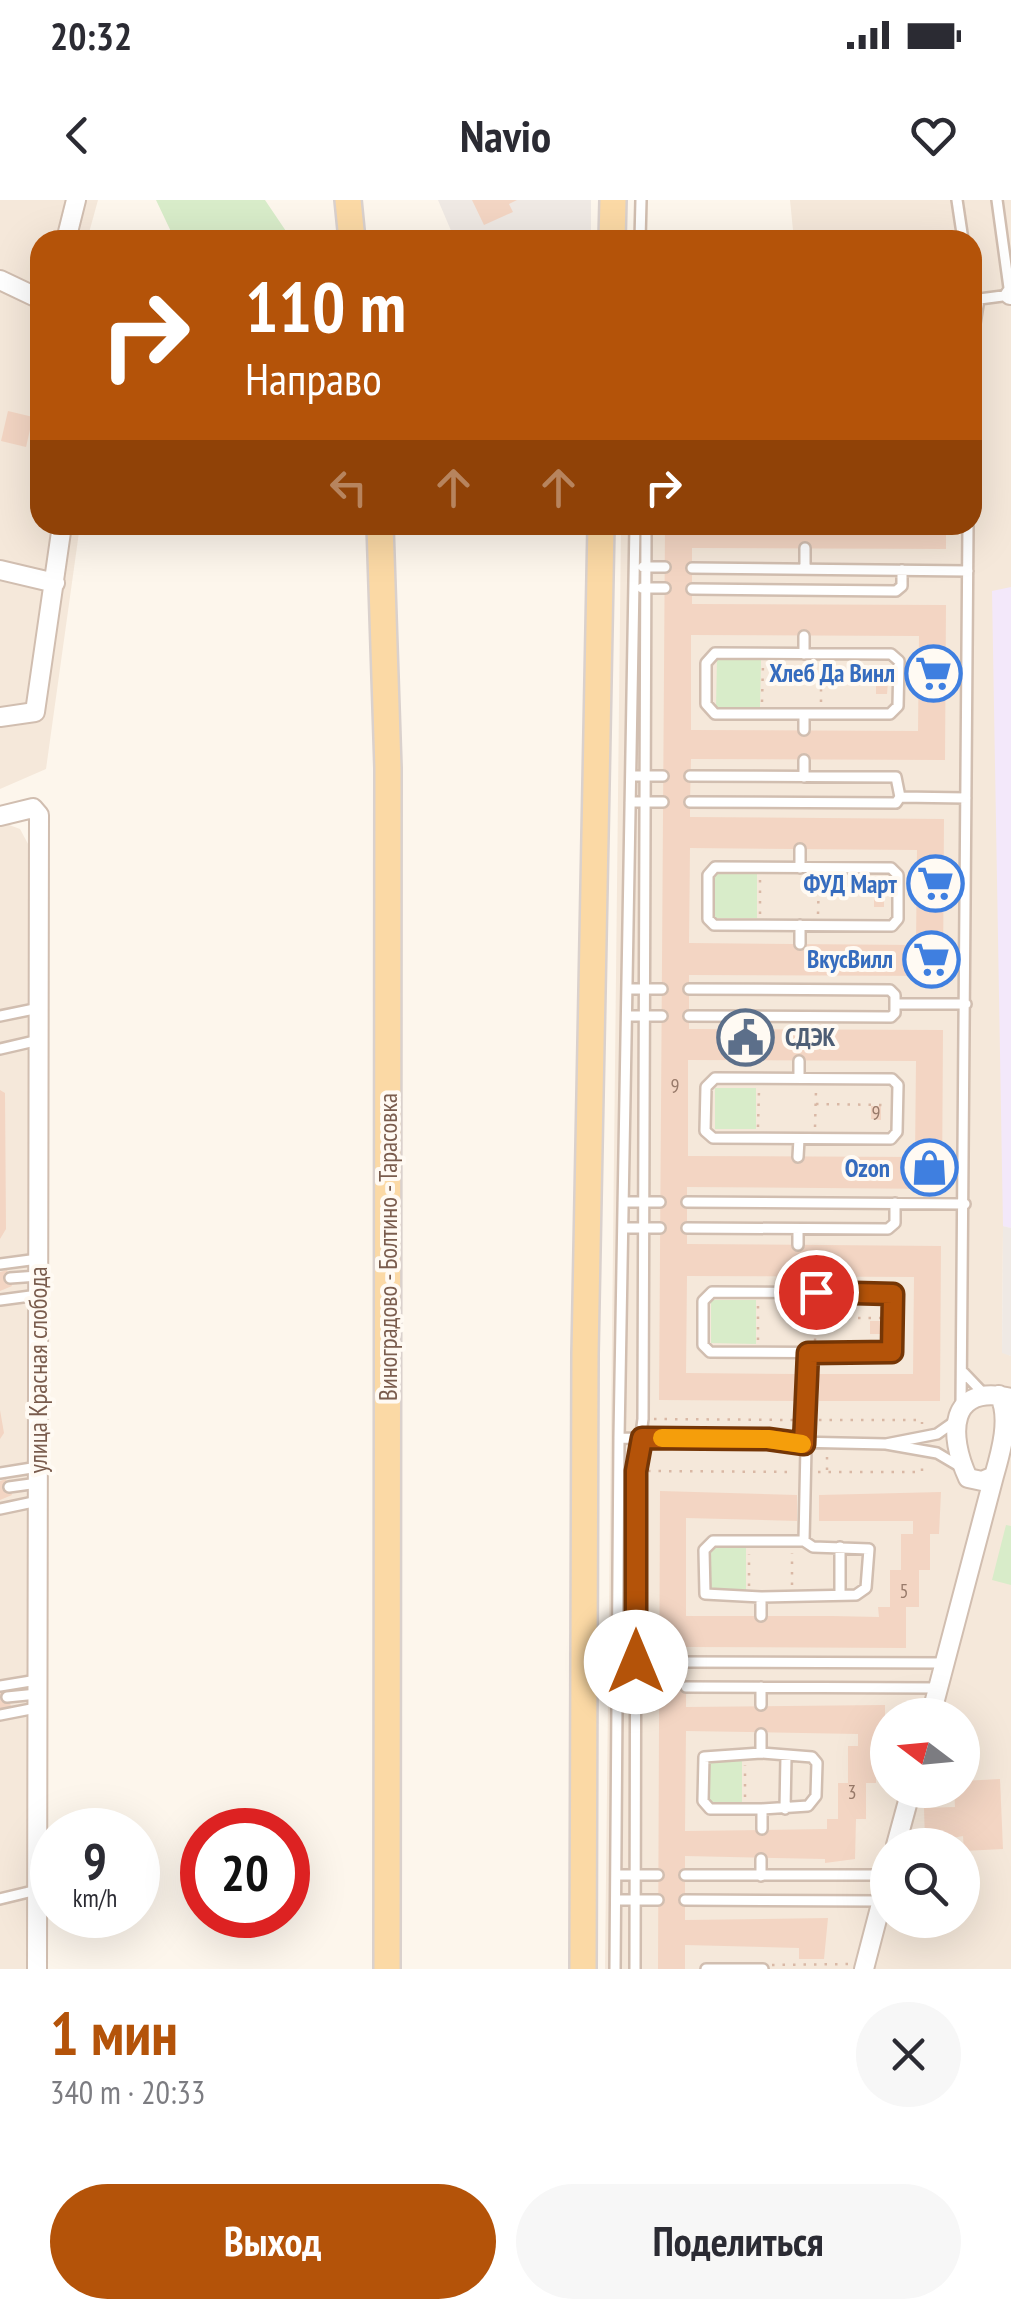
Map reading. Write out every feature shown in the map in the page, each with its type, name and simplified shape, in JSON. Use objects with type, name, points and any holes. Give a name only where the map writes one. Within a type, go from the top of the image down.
[{"type":"main road","points":[[348,200],[351,230]]},
{"type":"main road","points":[[612,230],[613,200]]},
{"type":"main road","name":"Виноградово - Болтино - Тарасовка","points":[[380,535],[388,768],[387,1969]]},
{"type":"main road","points":[[583,1969],[584,1354],[601,535]]},
{"type":"street","points":[[68,230],[76,200]]},
{"type":"street","points":[[0,280],[30,294]]},
{"type":"street","points":[[0,717],[35,712],[61,535]]},
{"type":"street","points":[[0,570],[55,583]]},
{"type":"street","name":"улица Красная слобода","points":[[0,816],[32,808],[39,816],[37,1808]]},
{"type":"street","points":[[935,1698],[994,1476],[1006,1455],[1005,1403],[998,1396],[969,1399],[958,1415],[956,1442],[976,1494],[978,1536]]},
{"type":"street","points":[[966,1474],[982,1482],[994,1476]]},
{"type":"street","points":[[857,1966],[870,1932]]},
{"type":"street","name":"улица Красная слобода","points":[[37,1938],[37,1969]]},
{"type":"lane","points":[[640,230],[641,200]]},
{"type":"lane","points":[[957,200],[961,230]]},
{"type":"lane","points":[[982,298],[1011,294],[997,200]]},
{"type":"lane","points":[[634,1969],[636,1471],[643,1419],[645,802],[636,535]]},
{"type":"lane","points":[[640,567],[645,535]]},
{"type":"lane","points":[[886,1444],[937,1434],[958,1415],[964,1373],[968,535]]},
{"type":"lane","points":[[805,548],[805,569]]},
{"type":"lane","points":[[640,567],[665,568]]},
{"type":"lane","points":[[692,568],[968,571]]},
{"type":"lane","points":[[692,588],[896,591],[902,570]]},
{"type":"lane","points":[[640,588],[664,588]]},
{"type":"lane","points":[[616,1969],[626,1016],[640,588]]},
{"type":"lane","points":[[804,590],[805,604]]},
{"type":"lane","points":[[804,636],[804,654]]},
{"type":"lane","points":[[716,654],[763,654],[891,654],[898,661],[896,712],[762,714],[709,710],[706,662],[716,654]]},
{"type":"lane","points":[[804,714],[804,730]]},
{"type":"lane","points":[[804,760],[804,777]]},
{"type":"lane","points":[[631,776],[664,776]]},
{"type":"lane","points":[[690,776],[896,778],[900,797],[896,804],[690,802]]},
{"type":"lane","points":[[900,797],[966,798]]},
{"type":"lane","points":[[630,802],[663,802]]},
{"type":"lane","points":[[801,803],[801,818]]},
{"type":"lane","points":[[800,849],[800,868]]},
{"type":"lane","points":[[800,868],[892,868],[898,875],[898,919],[892,926],[818,926],[714,925],[708,918],[710,870],[800,868]]},
{"type":"lane","points":[[800,925],[800,944]]},
{"type":"lane","points":[[800,975],[800,990]]},
{"type":"lane","points":[[627,989],[662,989]]},
{"type":"lane","points":[[689,989],[890,990],[895,1004],[891,1017],[689,1016]]},
{"type":"lane","points":[[895,1004],[966,1004]]},
{"type":"lane","points":[[0,1016],[39,1008]]},
{"type":"lane","points":[[626,1016],[662,1016]]},
{"type":"lane","points":[[799,1030],[800,1017]]},
{"type":"lane","points":[[0,1049],[39,1040]]},
{"type":"lane","points":[[799,1061],[799,1078]]},
{"type":"lane","points":[[799,1078],[892,1079],[898,1084],[898,1132],[891,1139],[708,1136],[708,1080],[799,1078]]},
{"type":"lane","points":[[798,1139],[798,1156]]},
{"type":"lane","points":[[798,1188],[798,1203]]},
{"type":"lane","points":[[623,1202],[660,1202]]},
{"type":"lane","points":[[688,1202],[965,1204]]},
{"type":"lane","points":[[687,1228],[888,1230],[895,1223],[895,1204]]},
{"type":"lane","points":[[623,1228],[660,1228]]},
{"type":"lane","points":[[798,1229],[798,1245]]},
{"type":"lane","points":[[0,1264],[38,1277]]},
{"type":"lane","points":[[798,1276],[798,1292]]},
{"type":"lane","points":[[10,1278],[38,1277]]},
{"type":"lane","points":[[0,1300],[38,1277]]},
{"type":"lane","points":[[712,1292],[798,1292],[889,1293],[895,1298],[894,1346],[888,1353],[705,1350],[703,1300],[712,1292]]},
{"type":"lane","points":[[804,1542],[804,1444],[812,1353]]},
{"type":"lane","points":[[964,1373],[998,1396]]},
{"type":"lane","points":[[619,1438],[886,1444],[937,1453],[966,1474]]},
{"type":"lane","points":[[0,1473],[38,1484]]},
{"type":"lane","points":[[9,1487],[38,1484]]},
{"type":"lane","points":[[0,1509],[38,1484]]},
{"type":"lane","points":[[712,1541],[804,1542],[813,1547],[870,1550],[870,1579],[860,1594],[749,1598],[705,1594],[704,1550],[712,1541]]},
{"type":"lane","points":[[840,1547],[840,1595]]},
{"type":"lane","points":[[761,1598],[761,1616]]},
{"type":"lane","points":[[761,1647],[761,1662]]},
{"type":"lane","points":[[618,1662],[659,1662]]},
{"type":"lane","points":[[686,1662],[944,1663]]},
{"type":"lane","points":[[0,1686],[38,1694]]},
{"type":"lane","points":[[617,1687],[659,1687]]},
{"type":"lane","points":[[686,1687],[938,1688]]},
{"type":"lane","points":[[761,1688],[761,1704]]},
{"type":"lane","points":[[8,1698],[38,1694]]},
{"type":"lane","points":[[0,1715],[38,1694]]},
{"type":"lane","points":[[760,1734],[760,1754]]},
{"type":"lane","points":[[707,1754],[760,1754],[816,1760],[816,1792],[805,1808],[704,1806],[703,1761],[707,1754]]},
{"type":"lane","points":[[785,1809],[786,1758]]},
{"type":"lane","points":[[762,1809],[762,1829]]},
{"type":"lane","points":[[762,1859],[762,1876]]},
{"type":"lane","points":[[616,1875],[658,1876]]},
{"type":"lane","points":[[685,1875],[870,1876]]},
{"type":"lane","points":[[0,1899],[30,1892]]},
{"type":"lane","points":[[616,1900],[658,1900]]},
{"type":"lane","points":[[685,1900],[870,1901]]},
{"type":"lane","points":[[706,1969],[763,1969]]},
{"type":"path","points":[[762,714],[763,654]]},
{"type":"path","points":[[820,714],[822,654]]},
{"type":"path","points":[[821,679],[899,680]]},
{"type":"path","points":[[760,868],[760,925]]},
{"type":"path","points":[[818,926],[819,868]]},
{"type":"path","points":[[818,891],[898,892]]},
{"type":"path","points":[[758,1138],[759,1078]]},
{"type":"path","points":[[816,1078],[816,1139]]},
{"type":"path","points":[[816,1104],[898,1105]]},
{"type":"path","points":[[758,1292],[758,1352]]},
{"type":"path","points":[[812,1353],[816,1292]]},
{"type":"path","points":[[816,1318],[895,1318]]},
{"type":"path","points":[[643,1419],[922,1420]]},
{"type":"path","points":[[827,1420],[827,1434]]},
{"type":"path","points":[[827,1452],[827,1472]]},
{"type":"path","points":[[636,1471],[922,1472],[922,1456]]},
{"type":"path","points":[[749,1541],[749,1598]]},
{"type":"path","points":[[792,1541],[792,1598]]},
{"type":"path","points":[[745,1754],[745,1809]]},
{"type":"path","points":[[763,1969],[776,1964],[857,1966]]},
{"type":"shaded area","points":[[0,200],[98,200],[90,230],[30,230],[30,535],[79,535],[46,769],[0,789]]},
{"type":"shaded area","points":[[438,200],[591,200],[591,230],[451,230]]},
{"type":"shaded area","points":[[790,200],[1011,200],[1011,1228],[1003,1226],[1002,1352],[1011,1356],[1011,1391],[930,1698],[870,1698],[870,1808],[900,1808],[895,1828],[870,1828],[870,1926],[859,1969],[605,1969],[621,535],[982,535],[982,230],[793,230]]},
{"type":"shaded area","points":[[1011,587],[1011,1228],[1003,1226],[992,591]]},
{"type":"shaded area","points":[[0,824],[20,829],[34,855],[31,1969],[0,1969]]},
{"type":"shaded area","points":[[1003,1226],[1011,1228],[1011,1356],[1002,1353]]},
{"type":"shaded area","points":[[1011,1443],[1011,1969],[872,1969],[880,1938],[980,1938],[980,1828],[907,1828],[912,1808],[980,1808],[980,1698],[941,1698]]},
{"type":"green space","points":[[156,200],[265,200],[285,230],[170,230]]},
{"type":"green space","points":[[717,659],[761,660],[760,707],[716,707]]},
{"type":"green space","points":[[713,874],[757,874],[757,918],[713,918]]},
{"type":"green space","points":[[715,1088],[756,1088],[756,1129],[715,1129]]},
{"type":"green space","points":[[711,1300],[756,1300],[756,1344],[711,1343]]},
{"type":"green space","points":[[1006,1525],[1011,1526],[1011,1585],[992,1580]]},
{"type":"green space","points":[[716,1546],[746,1546],[746,1593],[716,1593],[710,1588],[710,1552]]},
{"type":"green space","points":[[714,1758],[742,1758],[742,1805],[714,1805],[709,1800],[709,1763]]},
{"type":"building","points":[[472,200],[517,200],[509,204],[513,212],[484,225]]},
{"type":"building","points":[[8,411],[30,416],[26,447],[1,441]]},
{"type":"building","points":[[665,535],[946,535],[946,549],[692,548],[692,604],[946,605],[945,760],[691,759],[690,817],[944,819],[943,976],[689,975],[689,1029],[943,1030],[942,1189],[687,1187],[687,1244],[941,1246],[940,1401],[819,1401],[819,1374],[913,1374],[914,1277],[687,1276],[686,1373],[796,1374],[796,1401],[659,1400]],"holes":[[[691,635],[919,636],[918,731],[691,730]],[[690,848],[917,850],[916,945],[689,943]],[[688,1060],[916,1061],[915,1157],[688,1156]]]},
{"type":"building","points":[[876,682],[888,682],[887,694],[876,694]]},
{"type":"building","points":[[874,893],[884,893],[884,907],[874,907]]},
{"type":"building","points":[[0,1090],[5,1093],[6,1229],[0,1239]]},
{"type":"building","points":[[871,1106],[881,1106],[881,1120],[871,1119]]},
{"type":"building","points":[[7,1270],[12,1286],[0,1291],[0,1272]]},
{"type":"building","points":[[870,1321],[880,1321],[880,1334],[870,1334]]},
{"type":"building","points":[[6,1479],[12,1495],[0,1500],[0,1481]]},
{"type":"building","points":[[660,1491],[797,1495],[797,1521],[686,1518],[686,1616],[879,1617],[878,1607],[890,1607],[890,1570],[901,1570],[901,1534],[913,1534],[913,1521],[819,1521],[819,1495],[941,1492],[939,1534],[930,1534],[930,1570],[919,1570],[919,1607],[906,1607],[906,1648],[686,1647],[686,1707],[870,1705],[870,1783],[866,1783],[866,1819],[856,1819],[855,1859],[825,1863],[825,1859],[685,1856],[685,1920],[828,1918],[824,1959],[799,1959],[799,1948],[685,1945],[685,1969],[658,1969]],"holes":[[[686,1731],[858,1734],[858,1746],[848,1746],[848,1783],[838,1783],[838,1819],[827,1819],[827,1829],[685,1831]]]},
{"type":"building","points":[[4,1689],[11,1706],[0,1710],[0,1691]]},
{"type":"building","points":[[1000,1779],[1003,1849],[980,1850],[980,1828],[925,1828],[924,1808],[980,1808],[980,1780]]},
{"type":"slow traffic","points":[[662,1438],[768,1439],[802,1444]]},
{"type":"place","name":"Хлеб Да Винл","points":[[934,673]]},
{"type":"place","name":"ФУД Март","points":[[936,884]]},
{"type":"place","name":"ВкусВилл","points":[[932,959]]},
{"type":"place","name":"СДЭК","points":[[746,1037]]},
{"type":"place","name":"Ozon","points":[[929,1168]]},
{"type":"route","points":[[636,1662],[636,1471],[642,1438],[768,1439],[804,1444],[808,1353],[892,1352],[893,1294],[816,1292]]}]
